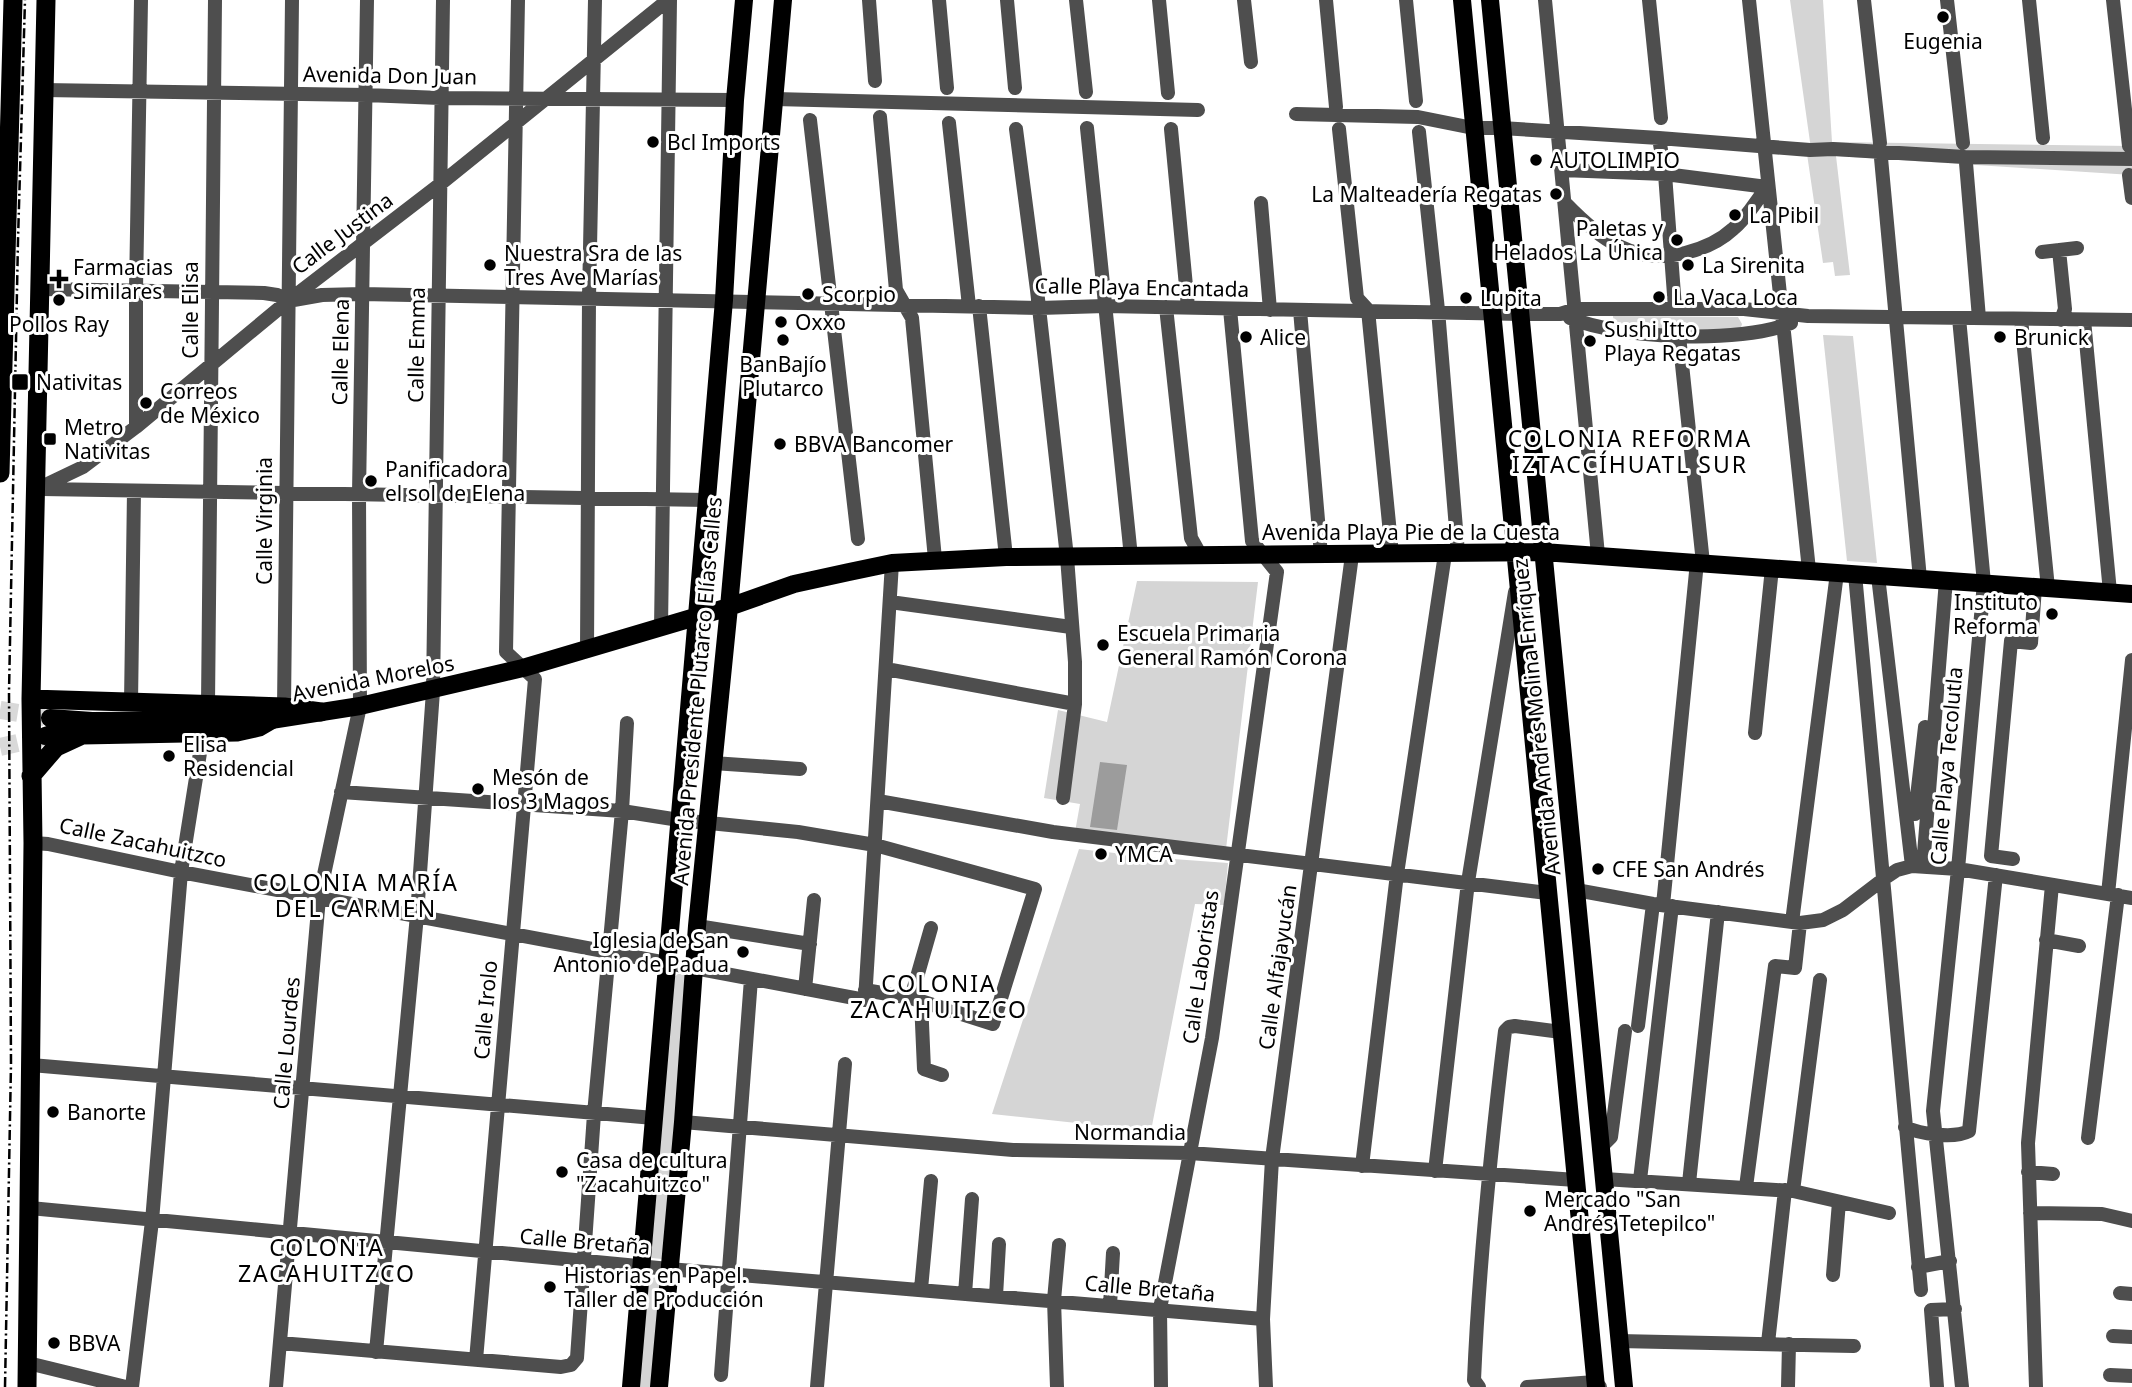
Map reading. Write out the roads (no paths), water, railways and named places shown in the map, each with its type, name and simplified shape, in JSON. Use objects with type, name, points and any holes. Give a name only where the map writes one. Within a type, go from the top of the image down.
[{"type":"highway","points":[[0,471],[5,126],[13,0]]},
{"type":"highway","points":[[27,1387],[33,843],[31,699],[46,0]]},
{"type":"highway","points":[[31,699],[208,704],[277,714],[321,712]]},
{"type":"highway","points":[[31,776],[56,747],[82,735],[203,734],[248,730],[277,714]]},
{"type":"main road","name":"Avenida Presidente Plutarco Elías Calles","points":[[631,1387],[724,300],[735,100],[744,0]]},
{"type":"main road","name":"Avenida Presidente Plutarco Elías Calles","points":[[659,1387],[683,1122],[697,926],[729,607],[783,0]]},
{"type":"main road","name":"Avenida Andrés Molina Enríquez","points":[[1462,0],[1597,1385]]},
{"type":"main road","name":"Avenida Andrés Molina Enríquez","points":[[1490,0],[1623,1387]]},
{"type":"main road","name":"Avenida Playa Pie de la Cuesta","points":[[697,617],[794,584],[892,563],[935,559],[1068,556],[1543,552],[2132,594]]},
{"type":"main road","name":"Avenida Morelos","points":[[321,712],[433,691],[523,668],[697,617]]},
{"type":"main road","name":"Avenida Morelos","points":[[50,718],[92,721],[277,714]]},
{"type":"main road","points":[[45,736],[92,721]]},
{"type":"street","points":[[136,427],[141,0]]},
{"type":"street","name":"Calle Elisa","points":[[208,704],[215,0]]},
{"type":"street","name":"Calle Virginia","points":[[277,714],[285,493],[292,0]]},
{"type":"street","name":"Calle Elena","points":[[360,706],[359,495],[367,0]]},
{"type":"street","name":"Calle Emma","points":[[376,1352],[417,915],[433,691],[443,0]]},
{"type":"street","points":[[518,0],[506,652],[523,668]]},
{"type":"street","points":[[587,650],[589,298],[595,0]]},
{"type":"street","points":[[661,628],[669,0]]},
{"type":"street","name":"Calle Justina","points":[[37,489],[83,467],[136,427],[288,301],[439,185],[669,0]]},
{"type":"street","points":[[869,0],[875,81]]},
{"type":"street","points":[[939,0],[947,88]]},
{"type":"street","points":[[1007,0],[1015,88]]},
{"type":"street","points":[[1076,0],[1086,92]]},
{"type":"street","points":[[1159,0],[1168,93]]},
{"type":"street","points":[[1244,0],[1251,62]]},
{"type":"street","points":[[1326,0],[1336,107]]},
{"type":"street","points":[[1406,0],[1416,101]]},
{"type":"street","points":[[1545,0],[1598,555]]},
{"type":"street","points":[[1649,0],[1661,118]]},
{"type":"street","points":[[1749,0],[1809,570]]},
{"type":"street","points":[[1864,0],[1897,317],[1920,579]]},
{"type":"street","points":[[1947,0],[1963,142]]},
{"type":"street","points":[[2029,0],[2043,138]]},
{"type":"street","points":[[1296,114],[1418,117],[1473,128],[1660,138],[1765,148],[1953,156],[2130,153],[2113,0]]},
{"type":"street","name":"Avenida Don Juan","points":[[43,90],[440,98],[735,100]]},
{"type":"street","points":[[775,99],[1198,110]]},
{"type":"street","points":[[880,117],[896,290],[912,318],[935,559]]},
{"type":"street","points":[[810,120],[858,539]]},
{"type":"street","points":[[949,122],[1006,557]]},
{"type":"street","points":[[1087,128],[1131,557]]},
{"type":"street","points":[[1016,129],[1068,556],[1075,704],[1063,797]]},
{"type":"street","points":[[1171,129],[1188,307]]},
{"type":"street","points":[[1339,129],[1357,298],[1368,310],[1392,554]]},
{"type":"street","points":[[1362,1166],[1397,874],[1452,554],[1438,310],[1419,132]]},
{"type":"street","points":[[1660,138],[1675,308]]},
{"type":"street","points":[[1966,163],[1979,318]]},
{"type":"street","points":[[1562,170],[1665,174],[1767,187]]},
{"type":"street","points":[[2129,174],[2132,198]]},
{"type":"street","points":[[1566,204],[1604,239],[1621,248],[1640,254],[1670,256],[1706,246],[1722,238],[1735,228],[1767,187]]},
{"type":"street","points":[[1261,203],[1270,310]]},
{"type":"street","points":[[2042,252],[2077,248]]},
{"type":"street","points":[[2059,250],[2065,309],[2061,320]]},
{"type":"street","points":[[40,289],[264,293],[277,295],[288,301]]},
{"type":"street","name":"Calle Playa Encantada","points":[[288,301],[322,295],[362,293],[1039,308],[1105,306],[1438,310],[1576,315],[1616,309],[1744,309],[1808,316],[2132,320]]},
{"type":"street","points":[[1166,307],[1191,538],[1201,555]]},
{"type":"street","name":"Calle Laboristas","points":[[1161,1387],[1160,1309],[1212,1038],[1277,572],[1252,541],[1230,309]]},
{"type":"street","points":[[1616,309],[1616,331]]},
{"type":"street","points":[[1744,309],[1745,335]]},
{"type":"street","points":[[1300,310],[1321,555]]},
{"type":"street","name":"Calle Playa Encantada","points":[[1576,315],[1616,331],[1679,336],[1745,335],[1783,327],[1808,316]]},
{"type":"street","name":"Calle Playa Tecolutla","points":[[1959,318],[1983,583],[1933,1111],[1962,1387]]},
{"type":"street","points":[[2013,859],[1992,856],[2011,641],[2031,643],[2041,587],[2021,318]]},
{"type":"street","points":[[2084,320],[2110,592]]},
{"type":"street","points":[[1640,1180],[1663,905],[1700,562],[1679,336]]},
{"type":"street","points":[[37,489],[707,500]]},
{"type":"street","points":[[131,703],[134,491]]},
{"type":"street","name":"Calle Alfajayucán","points":[[1266,1387],[1263,1319],[1272,1159],[1352,555]]},
{"type":"street","points":[[865,995],[892,563]]},
{"type":"street","points":[[1755,733],[1772,568]]},
{"type":"street","points":[[1846,573],[1885,878],[1921,1290]]},
{"type":"street","points":[[1746,1187],[1774,966],[1795,968],[1796,922],[1846,573]]},
{"type":"street","points":[[1878,576],[1918,866]]},
{"type":"street","points":[[1435,1171],[1468,882],[1517,580]]},
{"type":"street","points":[[1918,866],[1943,580]]},
{"type":"street","points":[[1915,814],[1943,580]]},
{"type":"street","points":[[890,602],[1072,627]]},
{"type":"street","points":[[2088,1139],[2119,896],[2132,660]]},
{"type":"street","name":"Calle Irolo","points":[[476,1360],[535,679],[523,668]]},
{"type":"street","points":[[886,669],[1075,704]]},
{"type":"street","name":"Calle Lourdes","points":[[276,1387],[318,898],[360,706]]},
{"type":"street","points":[[280,1343],[561,1367],[571,1365],[577,1358],[594,1114],[622,811],[627,723]]},
{"type":"street","points":[[131,1387],[152,1221],[181,872],[203,734]]},
{"type":"street","points":[[713,763],[800,769]]},
{"type":"street","points":[[341,792],[622,811],[679,820],[798,832],[875,845]]},
{"type":"street","points":[[878,801],[1053,832],[1547,893]]},
{"type":"street","name":"Calle Zacahuitzco","points":[[33,843],[805,989],[916,1000],[993,1024],[1035,889],[875,845]]},
{"type":"street","points":[[1576,890],[1663,905],[1796,922],[1823,920],[1843,910],[1897,870],[1918,866],[1958,869],[2119,896]]},
{"type":"street","points":[[1905,1127],[1934,1134],[1964,1134],[1969,1131],[1996,875]]},
{"type":"street","points":[[2036,1387],[2028,1143],[2052,886]]},
{"type":"street","points":[[805,989],[814,900]]},
{"type":"street","points":[[1600,1148],[1611,1137],[1632,1028],[1663,905]]},
{"type":"street","points":[[1689,1183],[1718,912]]},
{"type":"street","points":[[697,926],[810,944]]},
{"type":"street","points":[[932,928],[916,1000],[924,1069],[942,1074]]},
{"type":"street","points":[[2046,940],[2079,946]]},
{"type":"street","points":[[722,1375],[751,979]]},
{"type":"street","points":[[1768,1343],[1820,980]]},
{"type":"street","points":[[1479,1387],[1475,1380],[1478,1291],[1505,1031],[1515,1026],[1561,1032]]},
{"type":"street","points":[[817,1387],[845,1064]]},
{"type":"street","points":[[31,1065],[654,1118]]},
{"type":"street","name":"Normandia","points":[[683,1122],[1013,1150],[1189,1153],[1576,1180]]},
{"type":"street","points":[[2028,1172],[2053,1174]]},
{"type":"street","points":[[1604,1179],[1789,1191],[1889,1213]]},
{"type":"street","points":[[921,1289],[931,1181]]},
{"type":"street","points":[[965,1293],[972,1199]]},
{"type":"street","points":[[1833,1275],[1839,1202]]},
{"type":"street","name":"Calle Bretaña","points":[[30,1208],[485,1253],[1263,1319]]},
{"type":"street","points":[[2030,1213],[2102,1214],[2132,1221]]},
{"type":"street","points":[[996,1296],[999,1244]]},
{"type":"street","points":[[1057,1387],[1054,1300],[1059,1245]]},
{"type":"street","points":[[1110,1305],[1113,1253]]},
{"type":"street","points":[[1918,1266],[1950,1261]]},
{"type":"street","points":[[1937,1387],[1931,1310],[1955,1309]]},
{"type":"street","points":[[2113,1336],[2132,1337]]},
{"type":"street","points":[[1619,1341],[1854,1346]]},
{"type":"street","points":[[1788,1387],[1789,1344]]},
{"type":"street","points":[[28,1363],[126,1387]]},
{"type":"street","points":[[2110,1375],[2132,1376]]},
{"type":"street","points":[[1527,1387],[1597,1385]]},
{"type":"tunnel","points":[[0,710],[50,718]]},
{"type":"tunnel","points":[[0,747],[44,737]]},
{"type":"railway","points":[[5,1387],[11,1064],[9,692],[25,0]]},
{"type":"place","name":"Eugenia","points":[[1943,17]]},
{"type":"place","name":"Bcl Imports","points":[[653,142]]},
{"type":"place","name":"AUTOLIMPIO","points":[[1536,160]]},
{"type":"place","name":"La Malteadería Regatas","points":[[1556,194]]},
{"type":"place","name":"La Pibil","points":[[1735,215]]},
{"type":"place","name":"Paletas y Helados La Única","points":[[1677,240]]},
{"type":"place","name":"Nuestra Sra de las Tres Ave Marías","points":[[490,265]]},
{"type":"place","name":"La Sirenita","points":[[1688,265]]},
{"type":"place","name":"Farmacias Similares","points":[[59,279]]},
{"type":"place","name":"Scorpio","points":[[808,294]]},
{"type":"place","name":"La Vaca Loca","points":[[1659,297]]},
{"type":"place","name":"Lupita","points":[[1466,298]]},
{"type":"place","name":"Pollos Ray","points":[[59,300]]},
{"type":"place","name":"Oxxo","points":[[781,322]]},
{"type":"place","name":"Alice","points":[[1246,337]]},
{"type":"place","name":"Brunick","points":[[2000,337]]},
{"type":"place","name":"BanBajío Plutarco","points":[[783,340]]},
{"type":"place","name":"Sushi Itto Playa Regatas","points":[[1590,341]]},
{"type":"place","name":"Nativitas","points":[[20,382]]},
{"type":"place","name":"Correos de México","points":[[146,403]]},
{"type":"place","name":"Metro Nativitas","points":[[50,439]]},
{"type":"place","name":"BBVA Bancomer","points":[[780,444]]},
{"type":"place","name":"Panificadora el sol de Elena","points":[[371,481]]},
{"type":"place","name":"Instituto Reforma","points":[[2052,614]]},
{"type":"place","name":"Escuela Primaria General Ramón Corona","points":[[1103,645]]},
{"type":"place","name":"Elisa Residencial","points":[[169,756]]},
{"type":"place","name":"Mesón de los 3 Magos","points":[[478,789]]},
{"type":"place","name":"YMCA","points":[[1101,854]]},
{"type":"place","name":"CFE San Andrés","points":[[1598,869]]},
{"type":"place","name":"Iglesia de San Antonio de Padua","points":[[743,952]]},
{"type":"place","name":"Banorte","points":[[53,1112]]},
{"type":"place","name":"Casa de cultura \"Zacahuitzco\"","points":[[562,1172]]},
{"type":"place","name":"Mercado \"San Andrés Tetepilco\"","points":[[1530,1211]]},
{"type":"place","name":"Historias en Papel. Taller de Producción","points":[[550,1287]]},
{"type":"place","name":"BBVA","points":[[54,1343]]},
{"type":"district","name":"COLONIA REFORMA IZTACCÍHUATL SUR","points":[[1630,451]]},
{"type":"district","name":"COLONIA MARÍA DEL CARMEN","points":[[356,895]]},
{"type":"district","name":"COLONIA ZACAHUITZCO","points":[[939,996]]},
{"type":"district","name":"COLONIA ZACAHUITZCO","points":[[327,1260]]}]
